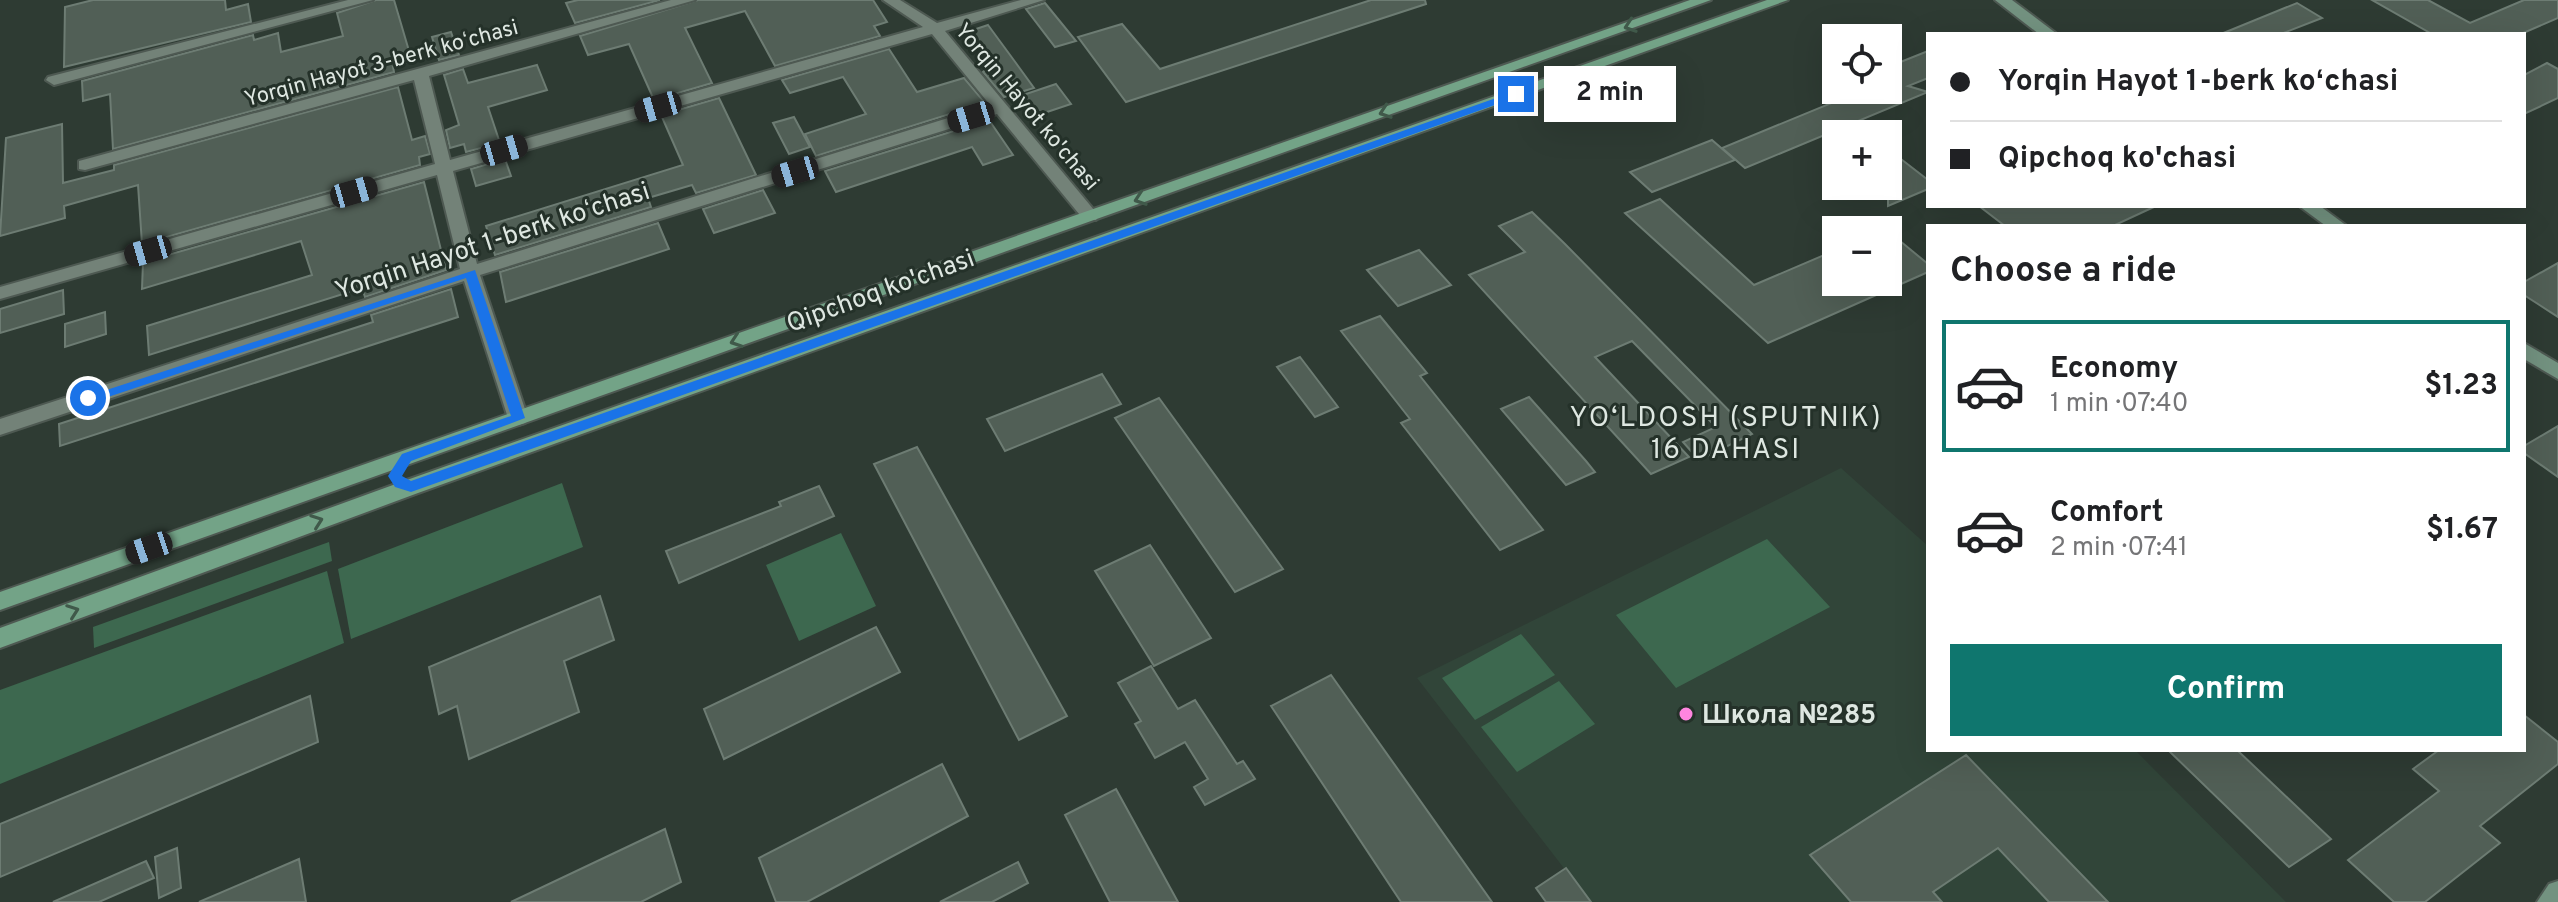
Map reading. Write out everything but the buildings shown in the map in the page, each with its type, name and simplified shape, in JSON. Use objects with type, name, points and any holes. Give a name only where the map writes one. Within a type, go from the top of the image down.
[{"type":"main road","name":"Qipchoq ko'chasi","points":[[0,601],[1704,0]]},
{"type":"main road","name":"Qipchoq ko'chasi","points":[[0,638],[411,487],[1781,0]]},
{"type":"main road","points":[[800,319],[817,326],[813,344]]},
{"type":"main road","points":[[406,457],[395,476],[399,483],[411,487]]},
{"type":"street","points":[[54,80],[366,0]]},
{"type":"street","name":"Yorqin Hayot 3-berk koʻchasi","points":[[85,165],[688,0]]},
{"type":"street","name":"Yorqin Hayot ko'chasi","points":[[890,0],[936,29],[1090,216]]},
{"type":"street","points":[[0,293],[1037,0]]},
{"type":"street","points":[[2002,0],[2046,32]]},
{"type":"street","points":[[421,75],[470,272],[518,418]]},
{"type":"street","name":"Yorqin Hayot 1-berk koʻchasi","points":[[0,427],[470,272],[1001,107]]},
{"type":"street","points":[[2311,208],[2335,224]]},
{"type":"street","points":[[2526,351],[2558,372]]},
{"type":"street","points":[[2550,902],[2558,893]]},
{"type":"shaded area","name":"Школа №285","points":[[1841,468],[1926,544],[1926,752],[2137,752],[2286,902],[1590,902],[1417,678]]},
{"type":"green space","points":[[562,483],[583,547],[351,639],[338,569]]},
{"type":"green space","points":[[841,533],[876,606],[799,641],[766,565]]},
{"type":"green space","points":[[1767,539],[1830,607],[1676,688],[1616,615]]},
{"type":"green space","points":[[329,542],[332,561],[94,648],[93,627]]},
{"type":"green space","points":[[327,571],[344,643],[0,784],[0,690]]},
{"type":"green space","points":[[1521,634],[1555,675],[1475,720],[1442,678]]},
{"type":"green space","points":[[1559,681],[1595,724],[1517,772],[1481,727]]},
{"type":"place","name":"Школа №285","points":[[1686,714]]},
{"type":"district","name":"YO‘LDOSH (SPUTNIK) 16 DAHASI","points":[[1726,432]]},
{"type":"route","points":[[88,398],[470,272],[518,418],[406,457],[395,476],[399,483],[411,487],[1516,94]]}]
